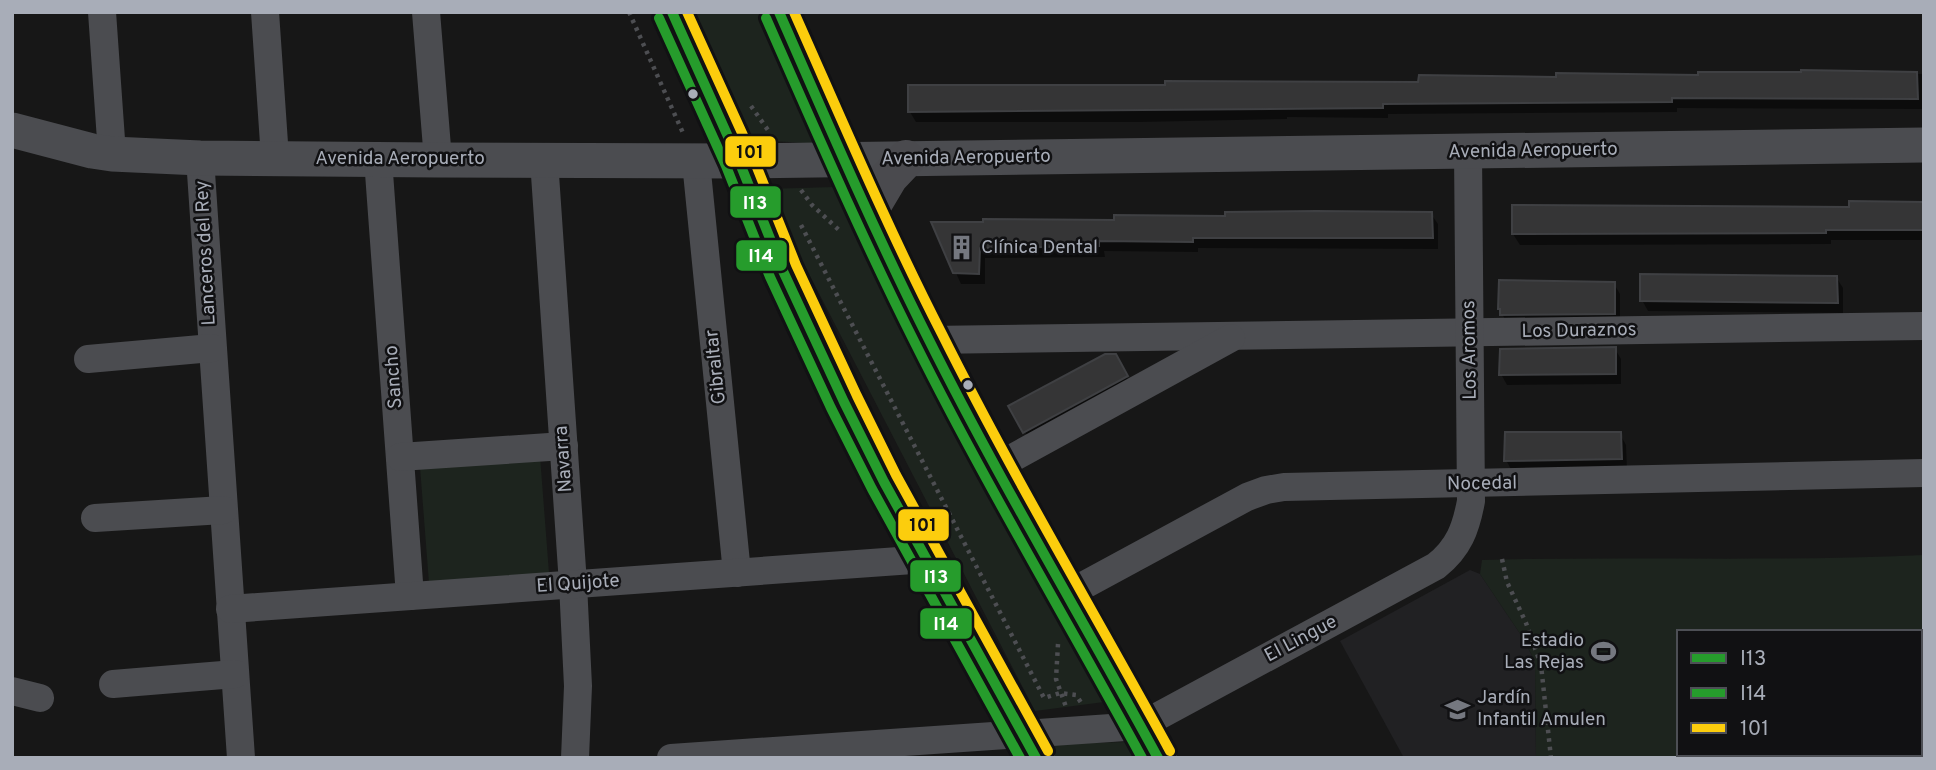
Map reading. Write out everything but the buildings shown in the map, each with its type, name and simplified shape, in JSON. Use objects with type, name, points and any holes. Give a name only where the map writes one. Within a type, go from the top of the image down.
[{"type":"main road","points":[[672,12],[812,337],[884,482],[1029,745]]},
{"type":"main road","points":[[779,12],[843,160],[856,225],[929,340],[1066,595],[1149,742]]},
{"type":"main road","points":[[856,225],[889,177],[906,159]]},
{"type":"street","points":[[102,12],[112,154]]},
{"type":"street","points":[[265,12],[275,158]]},
{"type":"street","points":[[426,12],[438,160]]},
{"type":"street","name":"Avenida Aeropuerto","points":[[12,130],[112,154],[200,158],[438,160],[696,162],[1924,145]]},
{"type":"street","name":"Los Aromos","points":[[1457,545],[1468,517],[1472,484],[1468,151]]},
{"type":"street","name":"Lanceros del Rey","points":[[200,158],[241,758]]},
{"type":"street","name":"Sancho","points":[[377,159],[410,596]]},
{"type":"street","name":"Navarra","points":[[544,160],[573,584],[578,686],[575,758]]},
{"type":"street","name":"Gibraltar","points":[[696,162],[737,573]]},
{"type":"street","name":"Los Duraznos","points":[[929,340],[1924,326]]},
{"type":"street","name":"Los Duraznos","points":[[996,467],[1234,336]]},
{"type":"street","name":"Lanceros del Rey","points":[[88,359],[212,348]]},
{"type":"street","points":[[400,457],[564,446]]},
{"type":"street","name":"Nocedal","points":[[1066,595],[1247,496],[1266,490],[1301,486],[1924,473]]},
{"type":"street","points":[[95,518],[223,510]]},
{"type":"street","name":"El Lingue","points":[[1149,742],[1436,566],[1457,545]]},
{"type":"street","name":"El Quijote","points":[[230,609],[927,559]]},
{"type":"street","points":[[113,684],[235,674]]},
{"type":"street","points":[[12,691],[40,698]]},
{"type":"street","points":[[671,758],[1029,745],[1086,729],[1149,742]]},
{"type":"path","points":[[629,12],[682,130]]},
{"type":"path","points":[[746,96],[787,161],[804,195],[826,220],[856,225]]},
{"type":"path","points":[[799,220],[1044,698],[1060,693],[1076,695],[1086,729]]},
{"type":"path","points":[[1502,559],[1507,582],[1526,623],[1541,666],[1551,758]]},
{"type":"path","points":[[1054,633],[1058,642],[1056,679],[1060,693],[1086,729]]},
{"type":"shaded area","points":[[692,12],[764,12],[823,144],[752,140]]},
{"type":"shaded area","points":[[835,187],[1104,702],[1035,711],[765,189]]},
{"type":"shaded area","points":[[540,456],[549,573],[429,583],[420,467]]},
{"type":"shaded area","name":"Estadio Las Rejas","points":[[1924,555],[1924,758],[1471,758],[1536,756],[1535,662],[1525,641],[1480,574],[1482,560],[1758,559]]},
{"type":"shaded area","name":"Jardín Infantil Amulen","points":[[1470,570],[1480,574],[1525,641],[1535,662],[1536,756],[1404,758],[1340,641]]},
{"type":"shaded area","points":[[1128,742],[1136,758],[1056,758],[1048,744]]},
{"type":"transit line","name":"I13","points":[[672,12],[739,161],[783,271],[844,402],[884,482],[1036,758]]},
{"type":"transit line","name":"101","points":[[687,12],[752,155],[796,265],[857,396],[896,475],[1048,751]]},
{"type":"transit line","name":"I13","points":[[779,12],[870,218],[929,340],[1013,498],[1158,758]]},
{"type":"transit line","name":"101","points":[[794,12],[884,214],[942,334],[1025,492],[1170,751]]},
{"type":"transit line","name":"I14","points":[[659,18],[726,166],[770,277],[831,408],[872,489],[1020,758]]},
{"type":"transit line","name":"I14","points":[[766,18],[857,223],[916,345],[998,501],[1142,758]]},
{"type":"place","name":"Clínica Dental","points":[[961,248]]},
{"type":"place","name":"Estadio Las Rejas","points":[[1604,652]]},
{"type":"place","name":"Jardín Infantil Amulen","points":[[1457,709]]}]
